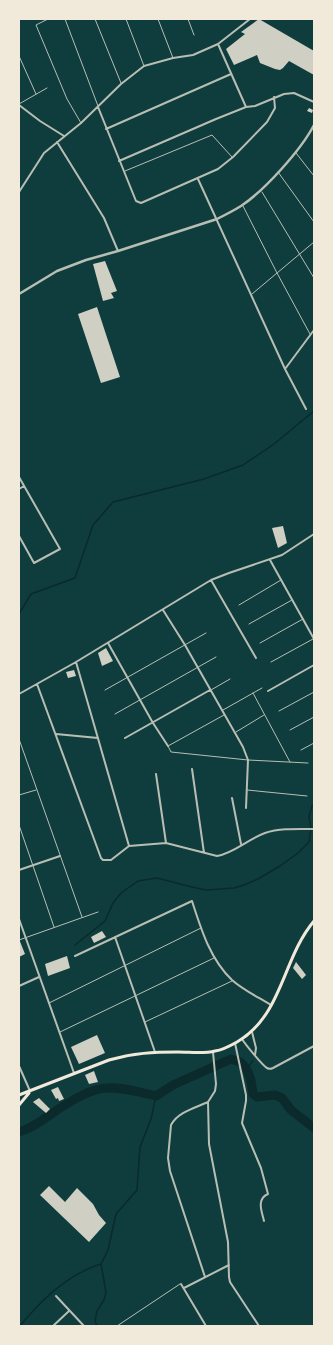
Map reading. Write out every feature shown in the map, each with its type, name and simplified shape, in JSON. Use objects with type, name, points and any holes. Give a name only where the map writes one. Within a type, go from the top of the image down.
[{"type":"main road","points":[[19,1096],[109,1060],[125,1056],[156,1052],[213,1052],[224,1049],[242,1039],[252,1032],[262,1021],[272,1005],[303,936],[313,923]]},
{"type":"main road","points":[[19,1105],[30,1092]]},
{"type":"street","points":[[19,192],[44,152],[81,123],[121,84],[144,66],[173,58],[193,55],[218,44],[250,19]]},
{"type":"street","points":[[218,44],[246,107]]},
{"type":"street","points":[[106,129],[231,74]]},
{"type":"street","points":[[119,161],[246,107],[255,106],[274,97],[294,93],[314,102]]},
{"type":"street","points":[[98,107],[123,172],[136,201],[140,203],[218,169],[233,157],[267,122],[275,108],[274,97]]},
{"type":"street","points":[[19,104],[40,121],[64,136]]},
{"type":"street","points":[[19,294],[57,271],[86,260],[216,219],[242,205],[260,190],[296,152],[313,131],[314,125]]},
{"type":"street","points":[[57,142],[104,218],[118,251]]},
{"type":"street","points":[[198,179],[252,294],[285,369],[306,409]]},
{"type":"street","points":[[285,369],[314,330]]},
{"type":"street","points":[[19,478],[60,549],[34,563],[19,536]]},
{"type":"street","points":[[19,488],[24,486]]},
{"type":"street","points":[[19,694],[164,610],[211,580],[282,555],[314,534]]},
{"type":"street","points":[[270,560],[314,639]]},
{"type":"street","points":[[211,580],[256,658]]},
{"type":"street","points":[[164,610],[243,747],[248,760],[246,808]]},
{"type":"street","points":[[108,643],[153,723],[168,746]]},
{"type":"street","points":[[76,662],[129,846]]},
{"type":"street","points":[[268,692],[314,665]]},
{"type":"street","points":[[37,684],[100,858],[103,860],[111,860],[129,846],[166,843],[204,854],[217,856],[224,855],[241,844],[264,834],[275,831],[314,829]]},
{"type":"street","points":[[125,738],[210,690]]},
{"type":"street","points":[[56,734],[98,738]]},
{"type":"street","points":[[192,770],[204,854]]},
{"type":"street","points":[[156,774],[166,843]]},
{"type":"street","points":[[232,798],[241,844]]},
{"type":"street","points":[[19,870],[60,856]]},
{"type":"street","points":[[75,956],[192,901],[201,928],[214,957],[233,981],[272,1005]]},
{"type":"street","points":[[19,919],[74,1073]]},
{"type":"street","points":[[313,923],[314,928]]},
{"type":"street","points":[[115,937],[156,1052]]},
{"type":"street","points":[[19,986],[40,977]]},
{"type":"street","points":[[252,1032],[256,1048],[255,1055]]},
{"type":"street","points":[[242,1039],[250,1051],[266,1068],[270,1069],[314,1046]]},
{"type":"street","points":[[235,1043],[246,1101],[242,1123],[258,1162],[268,1194]]},
{"type":"street","points":[[213,1052],[216,1084],[215,1091],[208,1102],[208,1144],[228,1242],[230,1282],[259,1326]]},
{"type":"street","points":[[19,1066],[30,1092]]},
{"type":"street","points":[[205,1277],[172,1178],[168,1158],[170,1125],[173,1120],[180,1115],[208,1102]]},
{"type":"street","points":[[264,1221],[261,1202],[262,1198],[268,1194],[272,1194]]},
{"type":"street","points":[[184,1288],[229,1265]]},
{"type":"street","points":[[181,1284],[206,1326]]},
{"type":"street","points":[[56,1296],[84,1326]]},
{"type":"street","points":[[52,1326],[69,1311]]},
{"type":"lane","points":[[48,19],[36,25],[67,99],[81,123]]},
{"type":"lane","points":[[65,19],[98,107]]},
{"type":"lane","points":[[95,19],[121,84]]},
{"type":"lane","points":[[126,19],[144,66]]},
{"type":"lane","points":[[158,19],[173,58]]},
{"type":"lane","points":[[188,19],[194,35]]},
{"type":"lane","points":[[19,56],[36,94]]},
{"type":"lane","points":[[19,104],[47,88]]},
{"type":"lane","points":[[123,172],[212,135],[233,157]]},
{"type":"lane","points":[[296,152],[314,176]]},
{"type":"lane","points":[[278,172],[314,222]]},
{"type":"lane","points":[[260,190],[314,278]]},
{"type":"lane","points":[[242,205],[310,335]]},
{"type":"lane","points":[[252,294],[314,242]]},
{"type":"lane","points":[[239,605],[281,580]]},
{"type":"lane","points":[[249,624],[292,600]]},
{"type":"lane","points":[[260,644],[303,619]]},
{"type":"lane","points":[[105,690],[206,633]]},
{"type":"lane","points":[[272,662],[314,639]]},
{"type":"lane","points":[[115,714],[216,657]]},
{"type":"lane","points":[[210,690],[230,679]]},
{"type":"lane","points":[[222,711],[262,688]]},
{"type":"lane","points":[[279,711],[314,692]]},
{"type":"lane","points":[[253,693],[291,762]]},
{"type":"lane","points":[[224,715],[168,746],[171,752],[248,760],[308,763]]},
{"type":"lane","points":[[234,733],[265,715]]},
{"type":"lane","points":[[290,730],[314,717]]},
{"type":"lane","points":[[19,739],[82,917]]},
{"type":"lane","points":[[301,750],[314,743]]},
{"type":"lane","points":[[19,795],[37,790]]},
{"type":"lane","points":[[246,790],[307,796]]},
{"type":"lane","points":[[19,825],[54,927]]},
{"type":"lane","points":[[19,940],[98,912]]},
{"type":"lane","points":[[48,1003],[201,928]]},
{"type":"lane","points":[[59,1032],[214,957]]},
{"type":"lane","points":[[145,1022],[233,981]]},
{"type":"lane","points":[[117,1326],[181,1284]]},
{"type":"building","points":[[259,19],[314,51],[314,75],[289,61],[280,70],[275,69],[260,63],[257,55],[234,65],[226,49],[245,34],[241,32]]},
{"type":"building","points":[[309,108],[313,110],[312,113],[307,111]]},
{"type":"building","points":[[105,261],[117,291],[111,293],[114,298],[103,301],[93,264]]},
{"type":"building","points":[[97,307],[120,377],[101,383],[78,314]]},
{"type":"building","points":[[283,526],[287,543],[278,548],[272,528]]},
{"type":"building","points":[[106,648],[113,661],[102,666],[98,653]]},
{"type":"building","points":[[74,670],[76,676],[68,678],[66,672]]},
{"type":"building","points":[[102,931],[106,937],[94,943],[91,937]]},
{"type":"building","points":[[19,939],[25,954],[19,957]]},
{"type":"building","points":[[67,956],[70,968],[48,976],[45,964]]},
{"type":"building","points":[[296,962],[306,975],[302,979],[293,968]]},
{"type":"building","points":[[97,1035],[105,1053],[79,1064],[71,1047]]},
{"type":"building","points":[[94,1071],[98,1082],[89,1084],[85,1075]]},
{"type":"building","points":[[58,1087],[64,1099],[59,1101],[58,1098],[56,1099],[51,1090]]},
{"type":"building","points":[[39,1098],[50,1109],[46,1113],[33,1102]]},
{"type":"building","points":[[49,1186],[65,1202],[77,1188],[93,1204],[99,1215],[106,1223],[89,1242],[40,1195]]},
{"type":"waterway","points":[[19,614],[31,594],[75,578],[93,525],[113,502],[204,479],[243,465],[274,444],[314,411]]},
{"type":"waterway","points":[[75,945],[105,921],[113,903],[121,893],[138,881],[157,878],[206,890],[234,888],[258,879],[298,853],[309,842],[311,829],[309,816],[312,806],[314,805]]},
{"type":"waterway","points":[[19,1132],[33,1126],[86,1093],[100,1089],[119,1088],[156,1096],[173,1085],[231,1059],[240,1062],[246,1069],[251,1081],[253,1094],[257,1097],[275,1095],[282,1098],[291,1110],[314,1128]]},
{"type":"waterway","points":[[246,1069],[253,1061]]},
{"type":"waterway","points":[[97,1326],[95,1321],[97,1311],[104,1300],[106,1292],[101,1264],[108,1250],[116,1214],[137,1190],[140,1147],[151,1119],[156,1096]]},
{"type":"waterway","points":[[20,1326],[46,1298],[66,1281],[89,1268],[101,1264]]}]
